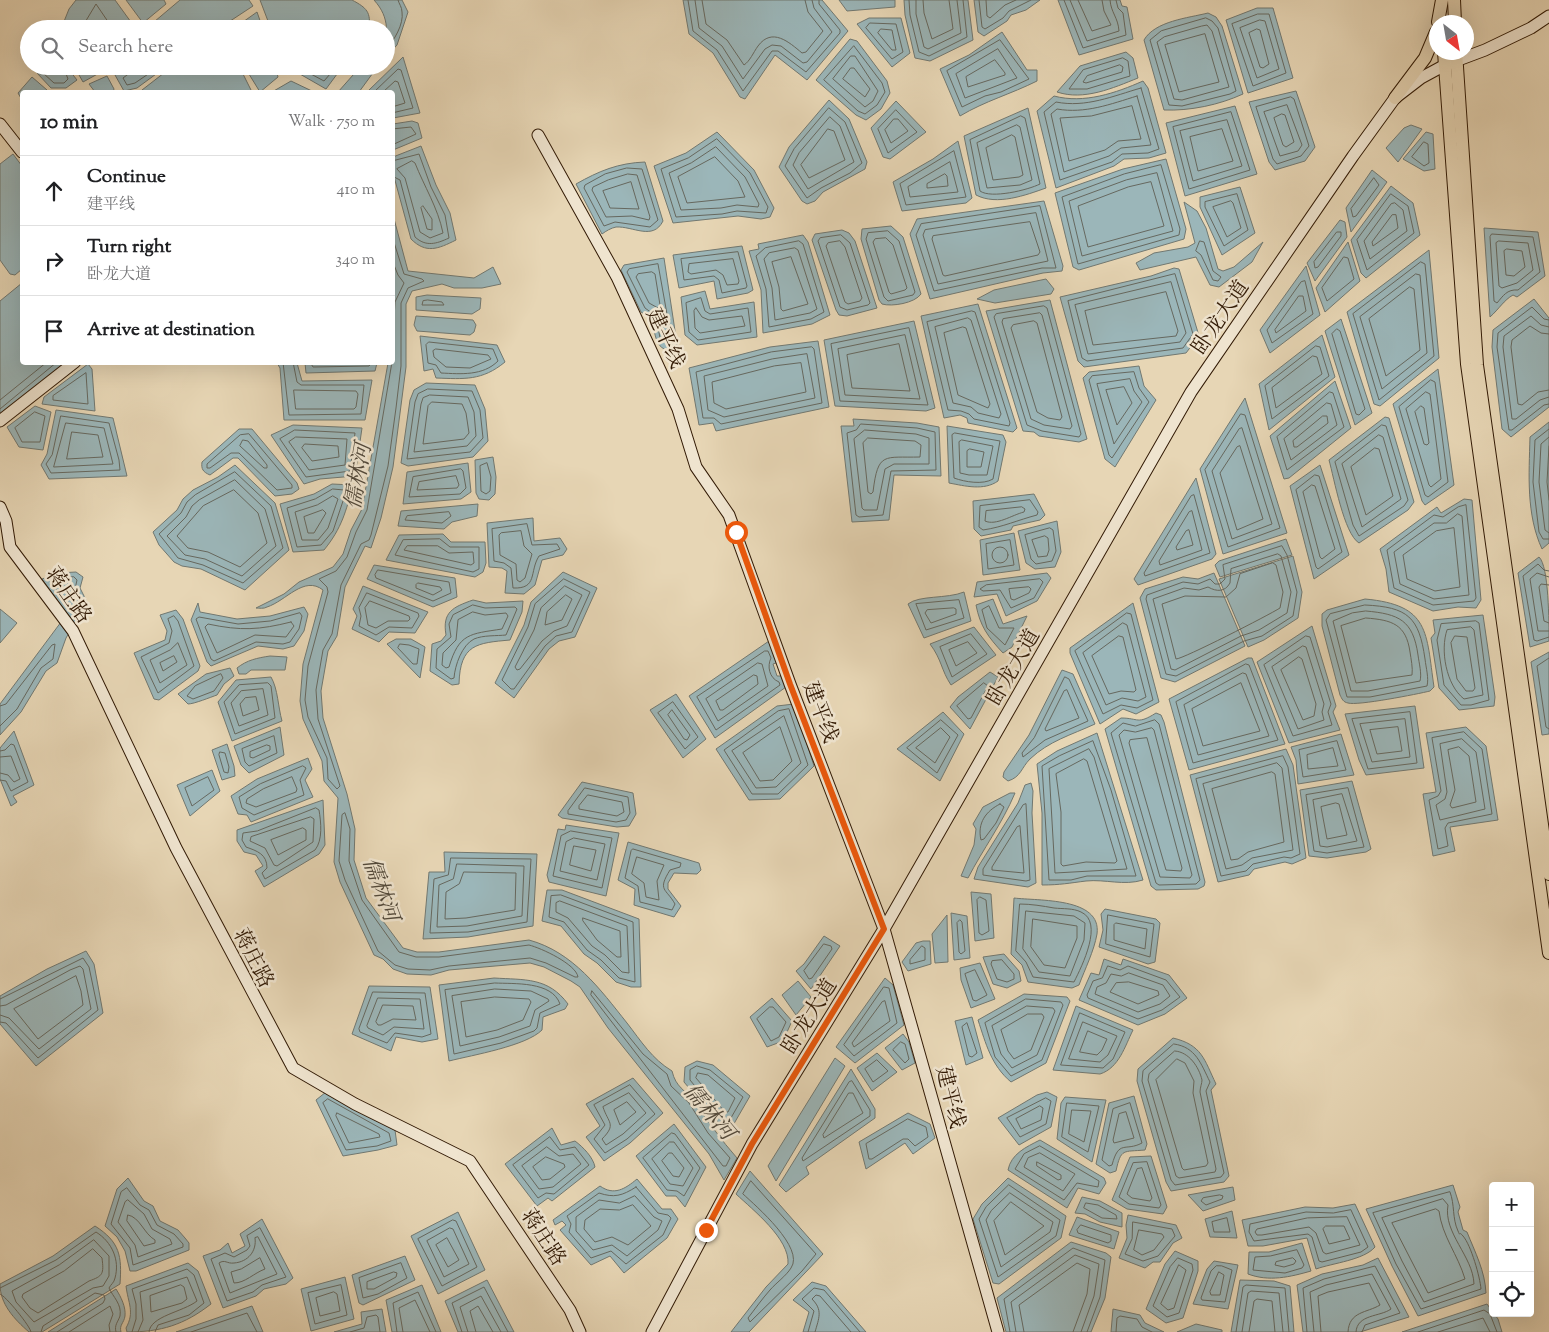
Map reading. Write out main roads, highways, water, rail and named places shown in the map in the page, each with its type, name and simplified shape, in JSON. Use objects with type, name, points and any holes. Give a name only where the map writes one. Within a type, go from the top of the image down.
[{"type":"main road","points":[[1439,15],[1442,0]]},
{"type":"main road","points":[[1442,0],[1443,15]]},
{"type":"main road","points":[[1454,0],[1455,15]]},
{"type":"main road","points":[[1396,98],[1425,58],[1429,49]]},
{"type":"main road","points":[[1450,60],[1477,364],[1549,874]]},
{"type":"main road","points":[[1450,60],[1467,364],[1549,953]]},
{"type":"water","points":[[76,0],[115,0],[129,20],[65,20],[69,9]]},
{"type":"water","points":[[126,0],[164,0],[166,4],[147,20],[141,20]]},
{"type":"water","points":[[180,0],[249,0],[253,6],[232,20],[156,20]]},
{"type":"water","points":[[260,0],[352,0],[367,11],[369,18],[369,20],[268,20]]},
{"type":"water","points":[[374,0],[402,0],[408,12],[395,47],[395,20],[385,20]]},
{"type":"water","points":[[683,0],[822,0],[848,31],[807,80],[775,55],[745,99],[740,97],[713,53],[689,34]]},
{"type":"water","points":[[839,0],[895,0],[895,7],[847,11]]},
{"type":"water","points":[[904,0],[968,0],[973,40],[930,61],[915,58],[905,15]]},
{"type":"water","points":[[974,0],[1040,0],[1026,10],[1011,15],[1007,21],[984,36],[978,32]]},
{"type":"water","points":[[1058,0],[1120,0],[1122,6],[1127,7],[1133,39],[1079,55]]},
{"type":"water","points":[[1257,8],[1273,8],[1293,78],[1248,93],[1226,20]]},
{"type":"water","points":[[257,12],[260,20],[246,20]]},
{"type":"water","points":[[1208,13],[1216,17],[1222,26],[1243,94],[1204,106],[1164,110],[1144,40],[1156,28],[1164,24]]},
{"type":"water","points":[[869,18],[901,18],[910,53],[892,67],[857,24]]},
{"type":"water","points":[[1002,32],[1027,70],[1037,70],[1037,81],[960,116],[940,69],[969,55]]},
{"type":"water","points":[[850,39],[857,41],[887,81],[890,93],[881,109],[866,120],[856,115],[816,80]]},
{"type":"water","points":[[1126,52],[1133,58],[1138,78],[1109,89],[1088,94],[1078,95],[1057,92],[1080,66]]},
{"type":"water","points":[[403,57],[420,113],[395,118],[395,90],[369,90],[384,75],[395,75],[395,65]]},
{"type":"water","points":[[39,75],[73,75],[77,80],[66,88],[51,88]]},
{"type":"water","points":[[79,75],[96,75],[83,82]]},
{"type":"water","points":[[115,75],[155,75],[137,88],[123,90]]},
{"type":"water","points":[[161,75],[244,75],[251,90],[142,90]]},
{"type":"water","points":[[250,75],[277,75],[278,77],[262,90],[259,90]]},
{"type":"water","points":[[302,75],[336,75],[326,89]]},
{"type":"water","points":[[353,75],[371,75],[360,90],[340,90]]},
{"type":"water","points":[[107,76],[114,89],[94,90],[89,84]]},
{"type":"water","points":[[32,77],[47,90],[21,90]]},
{"type":"water","points":[[291,81],[310,90],[275,90]]},
{"type":"water","points":[[1143,81],[1148,88],[1166,153],[1149,158],[1124,159],[1114,166],[1056,188],[1037,111],[1054,96],[1077,99],[1100,96],[1122,90]]},
{"type":"water","points":[[1296,91],[1315,147],[1305,161],[1275,170],[1269,162],[1249,102]]},
{"type":"water","points":[[829,100],[849,119],[867,162],[865,169],[823,192],[815,201],[807,204],[802,201],[779,167],[789,147]]},
{"type":"water","points":[[896,101],[926,132],[890,159],[883,157],[871,128]]},
{"type":"water","points":[[1235,106],[1257,174],[1185,196],[1166,123]]},
{"type":"water","points":[[1028,108],[1046,188],[1021,196],[993,200],[976,195],[964,136]]},
{"type":"water","points":[[412,121],[418,123],[422,138],[395,149],[395,124]]},
{"type":"water","points":[[1411,125],[1422,129],[1398,162],[1386,148],[1404,128]]},
{"type":"water","points":[[717,132],[754,170],[774,208],[770,217],[761,219],[738,216],[673,223],[654,166],[686,153]]},
{"type":"water","points":[[1426,132],[1433,134],[1435,169],[1424,171],[1403,159]]},
{"type":"water","points":[[958,141],[972,198],[966,203],[902,211],[893,182],[933,159]]},
{"type":"water","points":[[421,146],[436,185],[450,213],[456,240],[438,248],[427,248],[422,247],[411,239],[395,180],[395,156]]},
{"type":"water","points":[[13,154],[20,163],[20,271],[15,275],[10,274],[0,260],[0,164]]},
{"type":"water","points":[[1166,159],[1186,229],[1184,239],[1079,270],[1073,267],[1055,193],[1123,169]]},
{"type":"water","points":[[645,162],[663,221],[654,230],[642,231],[616,227],[602,234],[576,184],[609,168]]},
{"type":"water","points":[[1372,170],[1387,182],[1351,232],[1346,208]]},
{"type":"water","points":[[1391,186],[1413,203],[1420,235],[1366,278],[1361,273],[1351,240]]},
{"type":"water","points":[[1240,187],[1255,233],[1222,255],[1200,207],[1200,197]]},
{"type":"water","points":[[1044,201],[1063,266],[1062,271],[1043,273],[930,299],[910,234],[917,219]]},
{"type":"water","points":[[1184,202],[1197,211],[1206,228],[1218,269],[1223,271],[1234,267],[1263,242],[1252,262],[1219,287],[1210,285],[1196,257],[1140,270],[1136,263],[1154,253],[1188,247],[1195,243]]},
{"type":"water","points":[[1340,220],[1345,222],[1347,237],[1315,281],[1307,263]]},
{"type":"water","points":[[395,222],[408,271],[474,278],[493,267],[501,284],[482,288],[454,288],[442,284],[412,291],[406,304],[406,367],[393,467],[381,518],[371,548],[365,546],[345,587],[337,636],[328,651],[321,691],[323,718],[347,794],[355,829],[354,860],[366,898],[403,948],[417,952],[439,952],[529,940],[559,953],[572,963],[596,985],[653,1055],[672,1071],[678,1085],[691,1098],[737,1158],[724,1180],[709,1154],[608,1028],[580,987],[571,981],[544,967],[530,963],[449,970],[431,975],[407,974],[393,969],[383,959],[374,955],[340,882],[334,862],[338,798],[324,781],[322,761],[303,719],[300,701],[303,664],[323,590],[309,585],[302,587],[274,604],[264,608],[256,608],[284,594],[299,582],[333,567],[343,554],[351,530],[362,509],[388,365],[395,365]]},
{"type":"water","points":[[891,226],[903,237],[921,294],[909,302],[891,305],[882,304],[879,300],[861,239],[862,229]]},
{"type":"water","points":[[1484,228],[1538,232],[1545,276],[1517,297],[1513,295],[1510,297],[1490,317]]},
{"type":"water","points":[[842,230],[849,233],[855,241],[877,308],[847,316],[839,315],[836,310],[812,240],[815,234]]},
{"type":"water","points":[[803,235],[808,242],[830,315],[812,324],[763,333],[761,290],[749,251],[759,249],[758,244]]},
{"type":"water","points":[[1348,242],[1360,281],[1325,312],[1316,288]]},
{"type":"water","points":[[742,246],[753,290],[748,293],[717,299],[714,281],[679,288],[673,255]]},
{"type":"water","points":[[1429,250],[1439,358],[1380,406],[1374,404],[1347,312]]},
{"type":"water","points":[[664,258],[677,344],[677,349],[669,350],[660,346],[657,341],[651,318],[641,312],[621,270],[624,265]]},
{"type":"water","points":[[1306,266],[1320,315],[1270,353],[1260,330]]},
{"type":"water","points":[[1174,268],[1179,269],[1199,336],[1186,353],[1084,367],[1078,361],[1060,297],[1151,276]]},
{"type":"water","points":[[1046,279],[1054,289],[1051,294],[995,303],[977,299],[994,290]]},
{"type":"water","points":[[20,285],[20,365],[62,365],[0,415],[0,301]]},
{"type":"water","points":[[705,291],[710,309],[754,302],[757,337],[697,345],[685,335],[681,297]]},
{"type":"water","points":[[427,295],[481,298],[480,309],[472,314],[416,310],[416,297]]},
{"type":"water","points":[[1534,299],[1549,318],[1549,407],[1511,437],[1502,429],[1492,347],[1493,330]]},
{"type":"water","points":[[1050,300],[1087,439],[1079,442],[1039,436],[1034,432],[1023,431],[986,311]]},
{"type":"water","points":[[978,304],[1017,428],[1013,432],[968,423],[967,418],[960,415],[944,418],[921,316]]},
{"type":"water","points":[[416,316],[473,320],[476,325],[474,332],[470,335],[417,331],[414,325]]},
{"type":"water","points":[[1341,319],[1372,413],[1355,425],[1325,331]]},
{"type":"water","points":[[914,321],[935,408],[926,411],[835,406],[824,340]]},
{"type":"water","points":[[1322,335],[1335,377],[1269,430],[1259,384]]},
{"type":"water","points":[[420,336],[497,345],[505,362],[488,373],[472,378],[436,378],[433,369],[424,371]]},
{"type":"water","points":[[818,341],[829,407],[716,431],[713,423],[699,425],[689,368],[770,347]]},
{"type":"water","points":[[87,365],[92,369],[95,411],[42,404],[44,397]]},
{"type":"water","points":[[278,365],[298,365],[302,381],[372,380],[365,420],[284,420]]},
{"type":"water","points":[[305,365],[376,365],[375,371],[306,373]]},
{"type":"water","points":[[1139,366],[1144,386],[1156,400],[1115,467],[1105,459],[1083,378],[1089,372]]},
{"type":"water","points":[[1438,369],[1454,485],[1425,505],[1422,501],[1393,404]]},
{"type":"water","points":[[1335,381],[1351,428],[1289,478],[1284,479],[1270,436]]},
{"type":"water","points":[[426,383],[475,385],[485,409],[488,441],[473,457],[408,466],[401,463],[410,400],[414,390]]},
{"type":"water","points":[[1245,398],[1287,533],[1223,554],[1200,469]]},
{"type":"water","points":[[35,406],[51,412],[43,450],[19,447],[7,427]]},
{"type":"water","points":[[56,410],[113,418],[127,476],[49,479],[41,465],[47,454]]},
{"type":"water","points":[[1385,417],[1389,418],[1414,502],[1408,510],[1359,543],[1354,538],[1344,518],[1329,460]]},
{"type":"water","points":[[853,419],[917,423],[939,427],[941,476],[894,475],[889,520],[852,522],[841,426],[854,426]]},
{"type":"water","points":[[1549,422],[1549,543],[1542,549],[1533,522],[1531,508],[1529,480],[1530,437]]},
{"type":"water","points":[[293,425],[362,428],[355,476],[320,479],[304,484],[271,435]]},
{"type":"water","points":[[947,426],[1003,435],[1006,442],[998,481],[981,487],[949,483]]},
{"type":"water","points":[[239,429],[252,429],[297,483],[299,489],[292,494],[275,496],[238,458],[233,458],[210,475],[204,471],[202,462]]},
{"type":"water","points":[[493,457],[496,477],[495,494],[489,500],[479,499],[476,493],[475,460]]},
{"type":"water","points":[[468,463],[471,492],[461,499],[403,504],[407,472]]},
{"type":"water","points":[[235,465],[275,503],[289,550],[245,590],[201,569],[182,566],[174,562],[159,545],[153,532],[177,510],[183,499],[193,490],[218,477]]},
{"type":"water","points":[[1320,465],[1349,555],[1314,579],[1290,486]]},
{"type":"water","points":[[1196,478],[1216,554],[1212,559],[1138,585],[1134,579]]},
{"type":"water","points":[[332,484],[353,485],[335,534],[324,550],[293,552],[280,504],[314,494]]},
{"type":"water","points":[[1034,494],[1045,515],[1040,520],[1013,526],[1011,530],[981,536],[974,529],[973,501]]},
{"type":"water","points":[[1464,499],[1472,500],[1481,600],[1476,608],[1458,607],[1433,611],[1389,592],[1386,569],[1380,549],[1437,507],[1441,513]]},
{"type":"water","points":[[478,504],[477,516],[452,522],[444,529],[398,526],[401,511]]},
{"type":"water","points":[[533,518],[534,541],[560,538],[567,549],[563,555],[542,560],[535,585],[524,594],[505,593],[507,571],[502,568],[489,567],[487,523]]},
{"type":"water","points":[[1057,521],[1061,552],[1055,567],[1035,569],[1026,563],[1018,531]]},
{"type":"water","points":[[1014,533],[1020,570],[983,575],[980,540]]},
{"type":"water","points":[[443,534],[451,542],[485,542],[486,563],[483,572],[475,577],[386,560],[399,535]]},
{"type":"water","points":[[1286,539],[1292,555],[1220,577],[1215,565],[1219,561]]},
{"type":"water","points":[[1293,556],[1302,592],[1298,618],[1264,640],[1248,647],[1219,579]]},
{"type":"water","points":[[1539,557],[1545,571],[1547,583],[1549,641],[1530,647],[1518,573]]},
{"type":"water","points":[[374,565],[455,578],[457,597],[433,607],[367,579]]},
{"type":"water","points":[[76,572],[83,577],[80,588],[87,602],[66,638],[57,663],[46,671],[21,712],[0,735],[0,704],[67,614],[42,579],[58,573]]},
{"type":"water","points":[[563,572],[597,588],[575,637],[559,641],[549,649],[514,698],[495,683],[524,625],[531,602]]},
{"type":"water","points":[[1047,573],[1051,578],[1037,601],[1006,616],[997,594],[974,597],[977,582]]},
{"type":"water","points":[[1214,573],[1245,646],[1175,682],[1161,678],[1140,598],[1145,589],[1183,577],[1198,579]]},
{"type":"water","points":[[363,586],[428,612],[415,633],[389,632],[379,642],[352,629],[357,616],[353,609]]},
{"type":"water","points":[[964,592],[971,621],[924,638],[908,604],[919,599],[950,596]]},
{"type":"water","points":[[993,599],[1003,624],[1027,616],[1012,647],[1003,653],[985,631],[976,605]]},
{"type":"water","points":[[1365,599],[1386,602],[1402,608],[1413,615],[1421,625],[1429,651],[1434,687],[1430,691],[1363,703],[1348,703],[1342,699],[1322,626],[1322,614],[1327,610]]},
{"type":"water","points":[[473,600],[486,603],[523,601],[522,612],[510,640],[480,645],[472,648],[467,653],[460,671],[459,684],[452,685],[430,671],[432,644],[441,641],[446,635],[446,621],[451,612],[460,605]]},
{"type":"water","points":[[198,603],[200,612],[237,619],[270,616],[304,607],[308,614],[304,631],[294,646],[283,649],[258,646],[211,666],[207,662],[191,620]]},
{"type":"water","points":[[1133,603],[1159,702],[1136,714],[1123,709],[1100,724],[1070,653],[1070,648]]},
{"type":"water","points":[[0,609],[17,623],[0,643]]},
{"type":"water","points":[[176,610],[183,619],[200,666],[198,671],[159,700],[154,699],[134,653],[165,640],[167,631],[160,615]]},
{"type":"water","points":[[1483,615],[1495,697],[1494,706],[1459,710],[1439,688],[1431,638],[1435,633],[1433,620]]},
{"type":"water","points":[[1312,626],[1336,706],[1333,712],[1340,730],[1289,743],[1257,662]]},
{"type":"water","points":[[974,627],[996,655],[951,685],[930,644]]},
{"type":"water","points":[[396,639],[411,639],[425,647],[420,678],[387,644]]},
{"type":"water","points":[[769,641],[779,662],[773,664],[777,676],[782,676],[786,687],[715,738],[689,696]]},
{"type":"water","points":[[1549,652],[1549,734],[1542,735],[1531,662]]},
{"type":"water","points":[[270,656],[287,657],[285,670],[251,670],[246,674],[239,674],[237,668],[245,663]]},
{"type":"water","points":[[1248,658],[1252,658],[1285,744],[1189,770],[1169,699]]},
{"type":"water","points":[[230,668],[234,676],[224,684],[217,695],[188,704],[178,694],[206,674]]},
{"type":"water","points":[[1062,670],[1073,674],[1095,724],[1045,747],[1027,762],[1016,777],[1008,781],[1003,777],[1004,772],[1029,735]]},
{"type":"water","points":[[990,672],[998,677],[970,729],[950,707],[958,697]]},
{"type":"water","points":[[271,677],[277,693],[282,721],[232,741],[218,702],[236,680]]},
{"type":"water","points":[[676,694],[706,739],[683,758],[650,710]]},
{"type":"water","points":[[794,704],[814,766],[780,799],[749,800],[716,749],[777,706]]},
{"type":"water","points":[[1415,706],[1424,768],[1366,775],[1359,760],[1345,714]]},
{"type":"water","points":[[943,712],[964,734],[940,781],[897,749]]},
{"type":"water","points":[[1156,713],[1161,715],[1164,722],[1205,882],[1204,886],[1198,889],[1156,890],[1151,886],[1105,729],[1121,718],[1141,720]]},
{"type":"water","points":[[280,727],[284,755],[249,773],[241,765],[234,746]]},
{"type":"water","points":[[1466,727],[1486,746],[1498,820],[1450,827],[1455,851],[1433,856],[1423,794],[1436,792],[1426,733]]},
{"type":"water","points":[[14,731],[34,785],[13,796],[17,802],[11,806],[0,779],[0,748]]},
{"type":"water","points":[[1097,733],[1143,880],[1136,882],[1086,881],[1042,885],[1042,813],[1037,764],[1057,751]]},
{"type":"water","points":[[1341,734],[1354,775],[1298,784],[1296,760],[1291,747]]},
{"type":"water","points":[[227,744],[235,776],[222,780],[212,750]]},
{"type":"water","points":[[1286,749],[1293,765],[1306,858],[1292,864],[1285,862],[1254,869],[1249,875],[1218,882],[1190,775]]},
{"type":"water","points":[[308,758],[312,769],[305,780],[313,797],[251,822],[247,815],[238,814],[231,796],[257,779]]},
{"type":"water","points":[[212,770],[220,791],[190,816],[177,785]]},
{"type":"water","points":[[1352,781],[1371,849],[1366,852],[1327,858],[1309,856],[1300,790]]},
{"type":"water","points":[[582,782],[633,793],[636,814],[629,826],[617,827],[562,818],[558,815]]},
{"type":"water","points":[[1031,783],[1033,791],[1032,813],[1036,883],[1028,887],[974,879],[978,867],[1018,803],[1025,785]]},
{"type":"water","points":[[1010,793],[1015,793],[968,878],[961,876],[974,845],[976,829],[973,824],[983,807]]},
{"type":"water","points":[[323,800],[325,845],[319,854],[264,887],[255,871],[263,866],[256,855],[244,852],[237,841],[237,830]]},
{"type":"water","points":[[566,825],[619,833],[606,896],[549,882],[547,875],[558,829],[565,830]]},
{"type":"water","points":[[628,842],[699,863],[701,870],[697,874],[674,873],[668,883],[668,889],[681,906],[674,917],[634,905],[635,889],[618,880]]},
{"type":"water","points":[[444,852],[537,854],[533,926],[468,937],[423,939],[429,872],[445,872]]},
{"type":"water","points":[[547,890],[562,890],[639,919],[641,987],[631,987],[616,982],[597,963],[584,954],[561,926],[542,921]]},
{"type":"water","points":[[971,892],[991,894],[994,938],[975,941]]},
{"type":"water","points":[[1014,898],[1066,903],[1090,913],[1096,922],[1097,934],[1092,953],[1079,985],[1072,988],[1028,982],[1022,965],[1011,954]]},
{"type":"water","points":[[1105,909],[1156,919],[1160,923],[1155,962],[1148,964],[1099,947],[1103,930],[1101,914]]},
{"type":"water","points":[[951,913],[967,916],[970,958],[954,960]]},
{"type":"water","points":[[947,915],[948,962],[935,963],[932,934]]},
{"type":"water","points":[[824,936],[840,946],[811,989],[796,971],[804,964]]},
{"type":"water","points":[[930,941],[931,964],[908,971],[902,962],[916,943]]},
{"type":"water","points":[[86,951],[94,964],[103,1013],[36,1066],[0,1024],[0,996],[47,969]]},
{"type":"water","points":[[1004,954],[1019,971],[1021,981],[1007,988],[993,984],[983,957]]},
{"type":"water","points":[[1104,959],[1121,965],[1123,959],[1169,975],[1187,998],[1165,1014],[1138,1025],[1079,1000],[1091,973],[1099,975]]},
{"type":"water","points":[[980,963],[995,999],[971,1008],[961,980],[960,968]]},
{"type":"water","points":[[494,978],[526,980],[544,984],[560,995],[568,1004],[565,1009],[543,1017],[542,1030],[524,1041],[449,1061],[439,985]]},
{"type":"water","points":[[885,978],[893,985],[904,1025],[855,1063],[836,1047]]},
{"type":"water","points":[[798,981],[811,997],[796,1015],[782,995]]},
{"type":"water","points":[[369,986],[430,987],[438,1039],[422,1042],[396,1037],[391,1051],[352,1034]]},
{"type":"water","points":[[1024,994],[1067,997],[1070,1001],[1046,1063],[1011,1082],[994,1061],[978,1020]]},
{"type":"water","points":[[772,998],[792,1021],[783,1041],[767,1047],[750,1017]]},
{"type":"water","points":[[1076,1006],[1133,1030],[1117,1062],[1107,1071],[1100,1074],[1053,1070]]},
{"type":"water","points":[[972,1017],[983,1058],[966,1065],[955,1021]]},
{"type":"water","points":[[903,1034],[909,1042],[915,1063],[902,1070],[885,1048]]},
{"type":"water","points":[[1173,1038],[1190,1045],[1201,1054],[1216,1084],[1211,1090],[1229,1176],[1224,1182],[1171,1191],[1166,1182],[1137,1081],[1138,1069]]},
{"type":"water","points":[[877,1053],[897,1072],[872,1091],[857,1068]]},
{"type":"water","points":[[835,1058],[845,1066],[776,1181],[768,1166]]},
{"type":"water","name":"儒林河","points":[[697,1061],[713,1065],[750,1096],[728,1134],[684,1082],[685,1067]]},
{"type":"water","points":[[851,1069],[875,1109],[875,1118],[806,1167],[809,1174],[786,1192],[779,1185]]},
{"type":"water","points":[[633,1078],[663,1113],[630,1143],[604,1161],[586,1137],[600,1126],[586,1104]]},
{"type":"water","points":[[326,1092],[395,1130],[397,1145],[343,1156],[316,1100]]},
{"type":"water","points":[[1047,1092],[1057,1097],[1051,1127],[1019,1145],[998,1118],[1037,1095]]},
{"type":"water","points":[[1134,1096],[1147,1144],[1145,1150],[1127,1151],[1124,1153],[1120,1158],[1116,1171],[1110,1173],[1096,1164],[1109,1103]]},
{"type":"water","points":[[1065,1097],[1106,1100],[1092,1162],[1057,1139],[1061,1103]]},
{"type":"water","points":[[908,1113],[930,1124],[935,1138],[913,1154],[905,1143],[866,1169],[859,1142]]},
{"type":"water","points":[[674,1124],[706,1167],[685,1207],[676,1196],[666,1196],[636,1156]]},
{"type":"water","points":[[552,1128],[561,1145],[575,1141],[587,1153],[595,1167],[552,1201],[548,1198],[537,1206],[505,1164]]},
{"type":"water","points":[[1040,1140],[1104,1178],[1106,1183],[1099,1194],[1078,1188],[1067,1208],[1008,1170],[1016,1155]]},
{"type":"water","points":[[1151,1156],[1167,1207],[1163,1214],[1127,1209],[1112,1200],[1130,1157]]},
{"type":"water","points":[[750,1171],[823,1254],[749,1332],[731,1332],[766,1287],[788,1264],[787,1254],[777,1235],[736,1194]]},
{"type":"water","points":[[128,1178],[144,1201],[153,1206],[160,1221],[178,1230],[185,1238],[189,1243],[189,1250],[136,1271],[130,1271],[125,1251],[117,1237],[105,1226],[117,1189]]},
{"type":"water","points":[[1008,1178],[1066,1216],[1061,1238],[999,1284],[993,1283],[973,1219],[982,1204]]},
{"type":"water","points":[[637,1179],[662,1209],[671,1209],[678,1219],[667,1238],[624,1273],[610,1256],[591,1265],[560,1230],[566,1225],[562,1221],[555,1225],[553,1220],[600,1186],[610,1191],[615,1191],[628,1186]]},
{"type":"water","points":[[1453,1185],[1460,1207],[1458,1212],[1463,1230],[1467,1232],[1479,1262],[1484,1277],[1486,1293],[1418,1316],[1392,1266],[1366,1209]]},
{"type":"water","points":[[1233,1187],[1235,1200],[1203,1211],[1188,1195]]},
{"type":"water","points":[[1082,1197],[1100,1201],[1122,1213],[1122,1227],[1100,1222],[1085,1214],[1075,1213]]},
{"type":"water","points":[[1355,1204],[1375,1247],[1364,1255],[1316,1269],[1307,1238],[1263,1246],[1248,1246],[1242,1220],[1305,1207],[1333,1208]]},
{"type":"water","points":[[1232,1211],[1237,1238],[1210,1237],[1205,1219]]},
{"type":"water","points":[[458,1212],[485,1270],[438,1294],[411,1236]]},
{"type":"water","points":[[1128,1215],[1176,1225],[1182,1238],[1173,1243],[1160,1262],[1153,1262],[1145,1268],[1119,1258],[1127,1238],[1126,1225]]},
{"type":"water","points":[[1077,1217],[1119,1232],[1114,1249],[1069,1235]]},
{"type":"water","points":[[262,1219],[293,1278],[286,1284],[264,1289],[256,1296],[223,1308],[203,1256],[220,1250],[228,1243],[232,1253],[245,1246],[240,1234]]},
{"type":"water","points":[[95,1226],[110,1238],[118,1250],[120,1258],[120,1284],[42,1332],[29,1332],[18,1322],[5,1305],[0,1284],[53,1256]]},
{"type":"water","points":[[1071,1242],[1106,1253],[1111,1257],[1105,1298],[1091,1332],[1006,1332],[997,1298]]},
{"type":"water","points":[[1302,1243],[1311,1271],[1287,1277],[1272,1278],[1248,1274],[1249,1252],[1269,1252]]},
{"type":"water","points":[[1175,1251],[1198,1261],[1198,1271],[1183,1318],[1166,1323],[1146,1309],[1165,1264]]},
{"type":"water","points":[[405,1256],[415,1280],[363,1305],[359,1303],[352,1275]]},
{"type":"water","points":[[1378,1258],[1409,1317],[1360,1332],[1303,1332],[1297,1285],[1322,1274],[1363,1265]]},
{"type":"water","points":[[1214,1261],[1238,1265],[1228,1309],[1193,1304],[1207,1269]]},
{"type":"water","points":[[188,1263],[198,1271],[211,1304],[172,1326],[151,1331],[127,1332],[130,1307],[126,1286]]},
{"type":"water","points":[[345,1277],[354,1319],[311,1331],[301,1289]]},
{"type":"water","points":[[487,1280],[514,1332],[458,1332],[445,1301]]},
{"type":"water","points":[[1240,1280],[1274,1281],[1290,1286],[1294,1332],[1231,1332]]},
{"type":"water","points":[[812,1282],[826,1286],[866,1332],[803,1332],[809,1312],[793,1300]]},
{"type":"water","points":[[422,1285],[441,1332],[392,1332],[386,1300]]},
{"type":"water","points":[[116,1289],[125,1309],[121,1332],[48,1332]]},
{"type":"water","points":[[1487,1304],[1489,1307],[1489,1317],[1497,1317],[1502,1332],[1402,1332]]},
{"type":"water","points":[[252,1306],[263,1332],[176,1332]]},
{"type":"water","points":[[382,1309],[386,1332],[334,1332],[362,1324],[361,1312]]},
{"type":"water","points":[[1113,1309],[1140,1315],[1145,1323],[1164,1332],[1111,1332]]},
{"type":"water","points":[[1196,1324],[1222,1330],[1222,1332],[1177,1332]]}]
